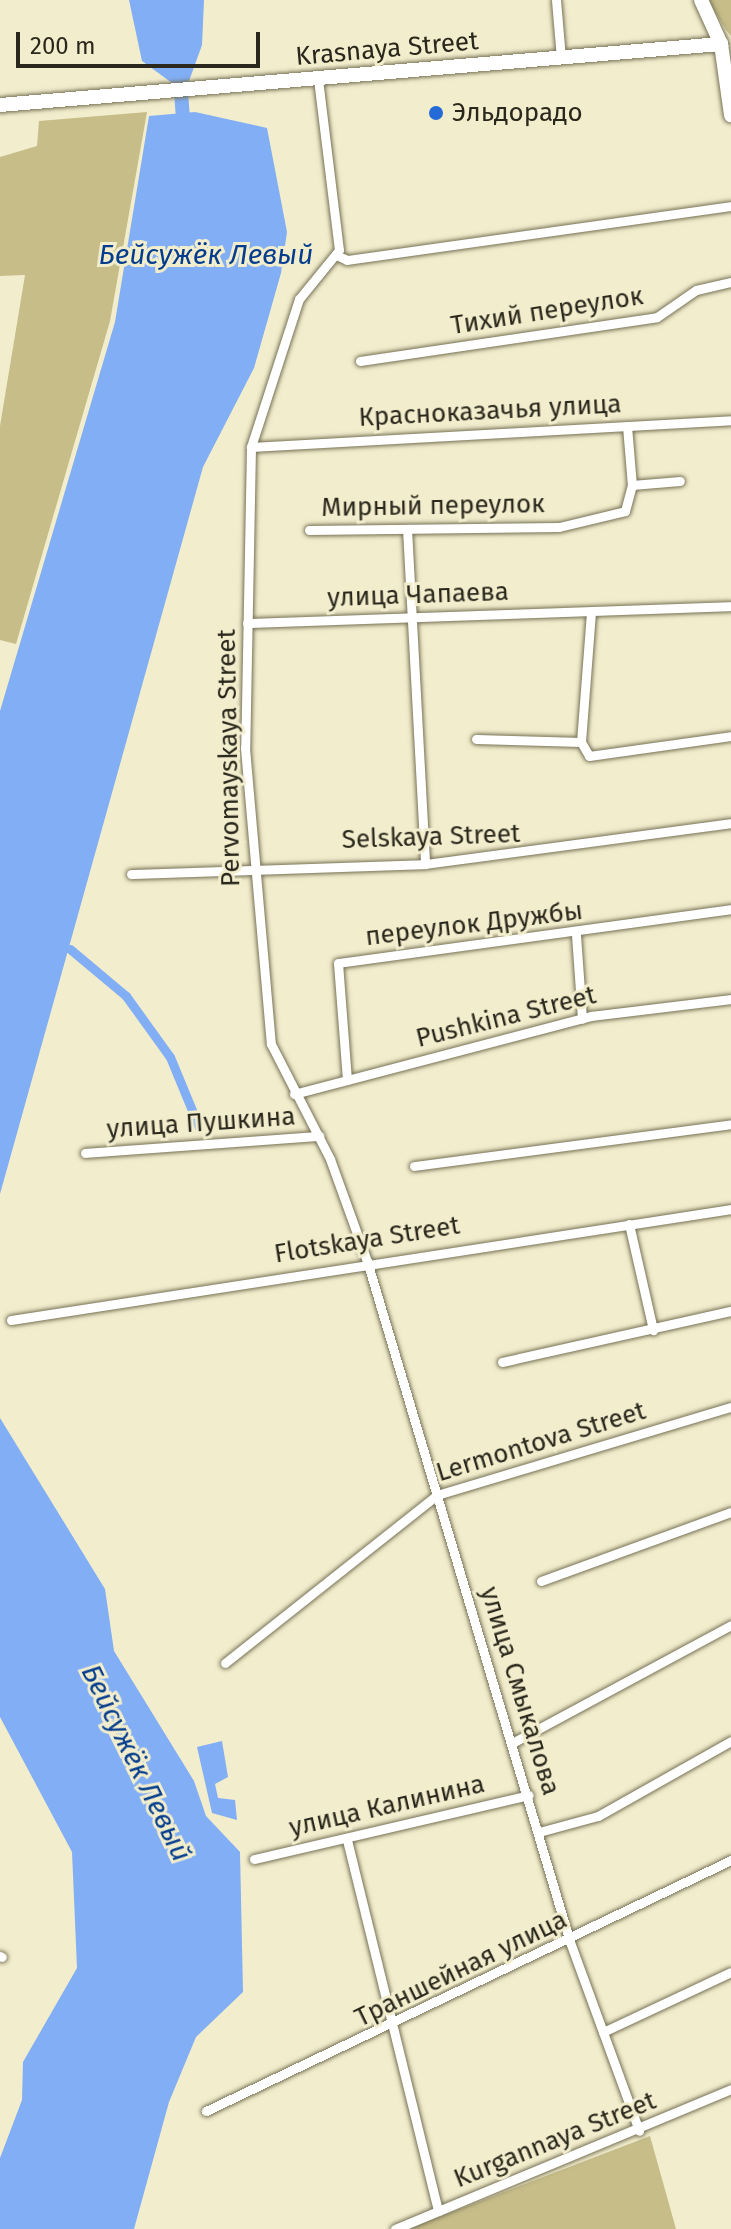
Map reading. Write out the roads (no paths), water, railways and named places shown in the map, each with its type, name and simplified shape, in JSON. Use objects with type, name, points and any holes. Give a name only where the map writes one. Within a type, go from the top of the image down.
[{"type":"street","points":[[556,0],[561,58]]},
{"type":"street","points":[[701,0],[726,43],[731,115]]},
{"type":"street","name":"Krasnaya Street","points":[[0,105],[726,43]]},
{"type":"street","points":[[318,79],[336,255],[347,260],[731,206]]},
{"type":"street","name":"Pervomayskaya Street","points":[[336,255],[299,299],[251,447],[247,623],[250,868],[271,1044],[294,1094],[319,1136],[367,1261]]},
{"type":"street","name":"Тихий переулок","points":[[360,361],[657,317],[696,290],[731,282]]},
{"type":"street","name":"Красноказачья улица","points":[[251,447],[731,420]]},
{"type":"street","points":[[627,426],[632,485],[680,481]]},
{"type":"street","name":"Мирный переулок","points":[[309,530],[559,527],[625,511],[632,485]]},
{"type":"street","points":[[407,529],[416,617],[425,864]]},
{"type":"street","name":"улица Чапаева","points":[[247,623],[731,606]]},
{"type":"street","points":[[591,611],[581,742],[589,756],[731,736]]},
{"type":"street","points":[[476,739],[581,742]]},
{"type":"street","name":"Selskaya Street","points":[[131,874],[425,864],[731,823]]},
{"type":"street","name":"переулок Дружбы","points":[[347,1080],[338,963],[576,935],[731,909]]},
{"type":"street","points":[[576,935],[582,1019]]},
{"type":"street","name":"Pushkina Street","points":[[294,1094],[582,1019],[731,999]]},
{"type":"street","points":[[414,1166],[731,1124]]},
{"type":"street","name":"улица Пушкина","points":[[85,1153],[319,1136]]},
{"type":"street","name":"Flotskaya Street","points":[[11,1320],[367,1261],[731,1209]]},
{"type":"street","points":[[629,1224],[653,1330]]},
{"type":"street","name":"улица Смыкалова","points":[[367,1261],[514,1742],[570,1942],[639,2131]]},
{"type":"street","points":[[502,1362],[731,1311]]},
{"type":"street","name":"Lermontova Street","points":[[225,1663],[437,1495],[731,1407]]},
{"type":"street","points":[[541,1581],[731,1512]]},
{"type":"street","points":[[514,1742],[731,1625]]},
{"type":"street","points":[[539,1832],[598,1816],[731,1741]]},
{"type":"street","name":"улица Калинина","points":[[254,1859],[347,1840],[529,1795]]},
{"type":"street","points":[[347,1840],[388,2030],[438,2211]]},
{"type":"street","name":"Траншейная улица","points":[[206,2111],[388,2030],[731,1860]]},
{"type":"street","points":[[603,2032],[731,1972]]},
{"type":"street","name":"Kurgannaya Street","points":[[395,2229],[639,2131],[731,2089]]},
{"type":"water","points":[[129,0],[204,0],[202,45],[189,81],[172,83],[142,61]]},
{"type":"water","name":"Бейсужёк Левый","points":[[195,112],[267,128],[287,232],[281,273],[254,368],[203,467],[0,1194],[0,711],[115,322],[149,116]]},
{"type":"water","name":"Бейсужёк Левый","points":[[0,1418],[105,1589],[114,1651],[194,1781],[206,1816],[240,1852],[243,1992],[196,2037],[169,2102],[134,2229],[0,2229],[0,2158],[22,2100],[23,2062],[77,1968],[72,1852],[0,1717]]},
{"type":"water","points":[[222,1741],[228,1777],[215,1784],[218,1798],[235,1800],[237,1820],[212,1813],[197,1747]]},
{"type":"waterway","name":"Бейсужёк Левый","points":[[180,80],[184,131]]},
{"type":"waterway","points":[[70,949],[126,996],[170,1057],[199,1127]]},
{"type":"place","name":"Эльдорадо","points":[[436,113]]}]
